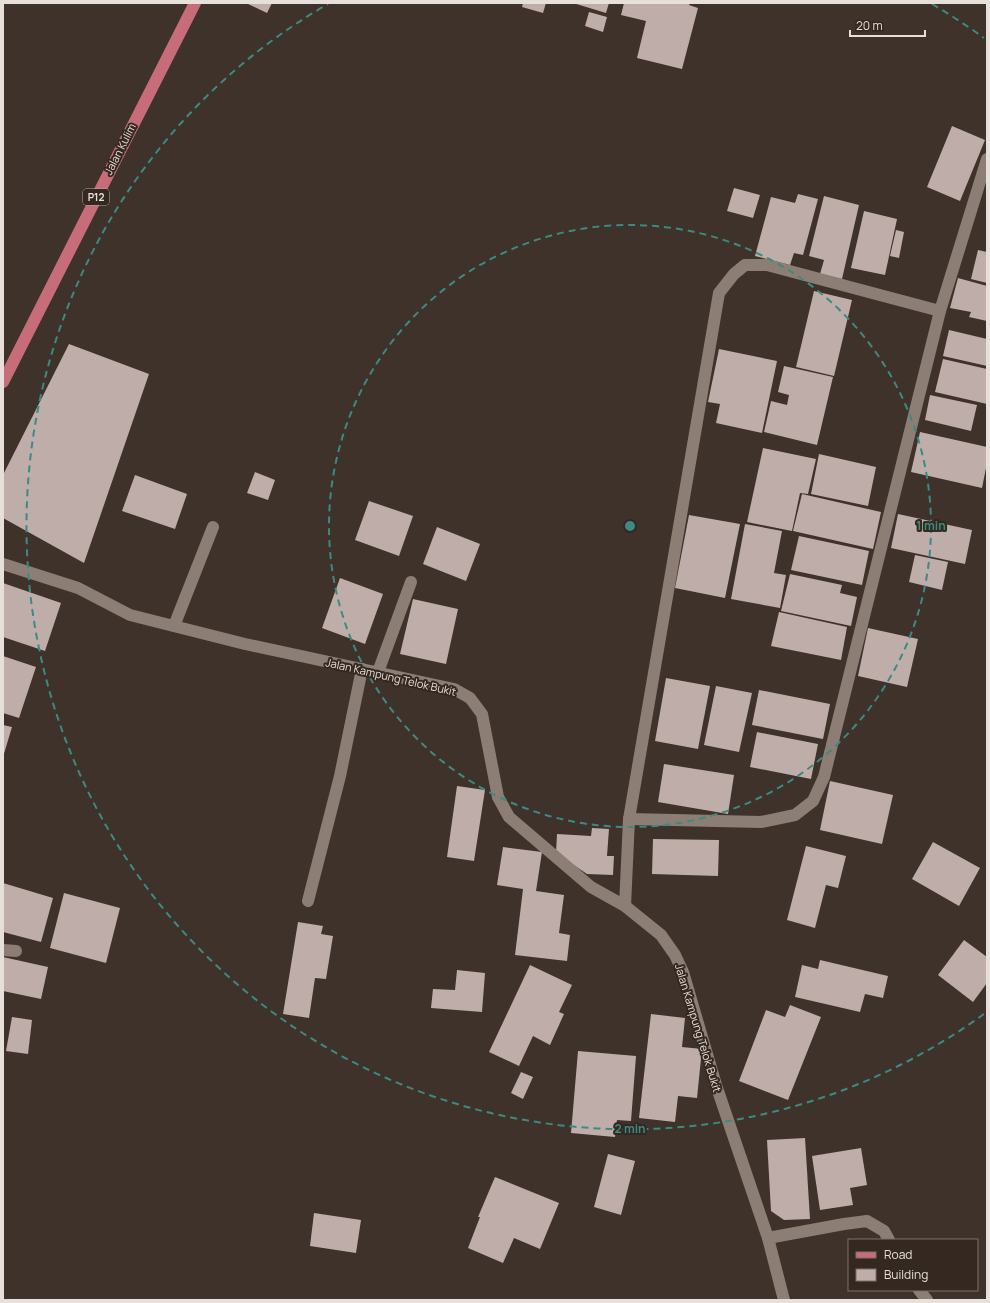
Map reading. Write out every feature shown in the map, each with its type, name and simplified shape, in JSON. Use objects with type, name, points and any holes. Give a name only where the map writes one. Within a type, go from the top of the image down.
[{"type":"main road","name":"Jalan Kulim","points":[[3,382],[192,6]]},
{"type":"street","points":[[629,819],[762,822],[795,815],[813,801],[824,777],[940,311],[987,159]]},
{"type":"street","points":[[625,906],[629,819],[719,293],[734,274],[746,265],[767,265],[940,311]]},
{"type":"street","points":[[174,626],[213,527]]},
{"type":"street","name":"Jalan Kampung Telok Bukit","points":[[3,564],[78,588],[130,615],[245,644],[454,689],[470,698],[482,714],[498,797],[509,817],[591,887],[625,906],[661,935],[676,955],[683,972],[716,1086],[768,1238],[784,1300]]},
{"type":"street","points":[[378,672],[410,582]]},
{"type":"street","points":[[308,901],[340,776],[362,669]]},
{"type":"street","points":[[3,950],[16,951]]},
{"type":"street","points":[[768,1238],[867,1221],[884,1231],[888,1239]]},
{"type":"street","points":[[920,1291],[927,1300]]},
{"type":"building","points":[[246,3],[272,3],[267,13]]},
{"type":"building","points":[[523,3],[546,3],[543,13],[522,7]]},
{"type":"building","points":[[573,3],[609,3],[606,13]]},
{"type":"building","points":[[624,3],[690,3],[689,5],[698,8],[682,69],[637,58],[646,21],[621,15]]},
{"type":"building","points":[[589,12],[607,17],[603,32],[585,26]]},
{"type":"building","points":[[952,126],[985,140],[960,201],[927,187]]},
{"type":"building","points":[[734,188],[760,195],[753,218],[727,211]]},
{"type":"building","points":[[798,194],[818,199],[803,255],[794,253],[790,265],[755,256],[771,197],[795,203]]},
{"type":"building","points":[[824,196],[859,205],[842,279],[820,274],[824,260],[809,256]]},
{"type":"building","points":[[864,211],[897,219],[885,275],[851,268]]},
{"type":"building","points":[[896,230],[904,232],[899,258],[890,256]]},
{"type":"building","points":[[978,250],[987,252],[987,283],[971,279]]},
{"type":"building","points":[[958,278],[987,286],[987,321],[969,317],[971,312],[950,308]]},
{"type":"building","points":[[814,291],[852,300],[834,376],[796,367]]},
{"type":"building","points":[[949,330],[987,339],[987,366],[943,356]]},
{"type":"building","points":[[69,344],[149,374],[84,563],[3,518],[3,475]]},
{"type":"building","points":[[719,349],[777,361],[762,433],[716,423],[720,404],[708,402]]},
{"type":"building","points":[[943,359],[987,369],[987,404],[935,392]]},
{"type":"building","points":[[784,366],[833,377],[817,445],[764,432],[771,401],[787,405],[789,395],[778,392]]},
{"type":"building","points":[[930,395],[977,405],[971,431],[925,420]]},
{"type":"building","points":[[920,432],[987,447],[987,463],[982,488],[911,472]]},
{"type":"building","points":[[763,448],[816,459],[808,494],[800,493],[792,531],[747,522]]},
{"type":"building","points":[[819,454],[876,467],[868,506],[811,494]]},
{"type":"building","points":[[255,472],[275,480],[268,500],[247,493]]},
{"type":"building","points":[[135,475],[187,494],[175,529],[122,511]]},
{"type":"building","points":[[802,494],[881,512],[873,549],[793,531]]},
{"type":"building","points":[[369,501],[413,516],[399,556],[355,540]]},
{"type":"building","points":[[898,514],[972,530],[965,564],[891,548]]},
{"type":"building","points":[[689,515],[740,524],[725,598],[675,588]]},
{"type":"building","points":[[745,524],[782,531],[774,573],[786,575],[780,608],[731,599]]},
{"type":"building","points":[[437,527],[480,544],[466,581],[423,564]]},
{"type":"building","points":[[799,536],[869,551],[862,585],[791,570]]},
{"type":"building","points":[[915,555],[948,562],[942,590],[909,582]]},
{"type":"building","points":[[790,574],[842,585],[840,593],[857,597],[851,626],[781,611]]},
{"type":"building","points":[[340,578],[383,594],[365,644],[322,628]]},
{"type":"building","points":[[3,583],[61,603],[45,651],[3,637]]},
{"type":"building","points":[[413,599],[458,609],[446,664],[400,654]]},
{"type":"building","points":[[779,612],[847,627],[841,660],[771,646]]},
{"type":"building","points":[[868,628],[918,639],[907,687],[858,676]]},
{"type":"building","points":[[3,656],[36,667],[19,718],[3,713]]},
{"type":"building","points":[[666,678],[710,686],[698,749],[655,741]]},
{"type":"building","points":[[716,686],[752,693],[739,752],[704,745]]},
{"type":"building","points":[[759,690],[830,704],[823,739],[752,725]]},
{"type":"building","points":[[3,725],[12,727],[3,757]]},
{"type":"building","points":[[757,732],[818,744],[811,779],[750,767]]},
{"type":"building","points":[[664,764],[734,775],[728,814],[658,802]]},
{"type":"building","points":[[830,781],[893,795],[882,844],[820,830]]},
{"type":"building","points":[[457,786],[485,790],[474,861],[447,857]]},
{"type":"building","points":[[592,828],[609,829],[607,856],[614,856],[613,875],[587,874],[556,853],[557,834],[591,836]]},
{"type":"building","points":[[653,839],[719,840],[718,876],[652,874]]},
{"type":"building","points":[[933,842],[980,868],[959,906],[912,879]]},
{"type":"building","points":[[806,846],[846,856],[838,888],[826,885],[815,928],[787,920]]},
{"type":"building","points":[[503,847],[542,852],[536,891],[564,895],[559,933],[570,935],[567,961],[515,955],[523,889],[497,885]]},
{"type":"building","points":[[3,883],[53,898],[41,942],[3,932]]},
{"type":"building","points":[[64,893],[120,908],[106,963],[50,948]]},
{"type":"building","points":[[298,922],[323,926],[321,934],[333,936],[326,979],[315,978],[309,1018],[283,1014]]},
{"type":"building","points":[[964,940],[987,957],[987,983],[973,1002],[938,975]]},
{"type":"building","points":[[3,957],[48,967],[41,999],[3,991]]},
{"type":"building","points":[[820,960],[888,976],[883,998],[865,994],[860,1012],[795,997],[802,965],[818,969]]},
{"type":"building","points":[[530,965],[572,985],[559,1012],[564,1014],[550,1045],[533,1036],[519,1066],[489,1052]]},
{"type":"building","points":[[457,970],[485,973],[482,1012],[431,1008],[433,989],[455,990]]},
{"type":"building","points":[[790,1005],[821,1017],[788,1100],[739,1081],[766,1010],[785,1017]]},
{"type":"building","points":[[651,1014],[685,1018],[682,1047],[702,1049],[697,1098],[678,1096],[675,1122],[639,1118]]},
{"type":"building","points":[[12,1017],[32,1020],[28,1054],[6,1051]]},
{"type":"building","points":[[578,1051],[636,1056],[631,1121],[617,1120],[615,1137],[571,1133]]},
{"type":"building","points":[[521,1072],[533,1077],[523,1099],[511,1093]]},
{"type":"building","points":[[805,1138],[810,1219],[784,1220],[771,1211],[767,1140]]},
{"type":"building","points":[[861,1148],[867,1185],[850,1188],[853,1205],[820,1210],[812,1156]]},
{"type":"building","points":[[608,1154],[635,1161],[621,1215],[594,1207]]},
{"type":"building","points":[[495,1177],[559,1203],[540,1249],[514,1238],[503,1263],[468,1248],[480,1217],[478,1217]]},
{"type":"building","points":[[314,1213],[361,1220],[356,1253],[310,1246]]}]
